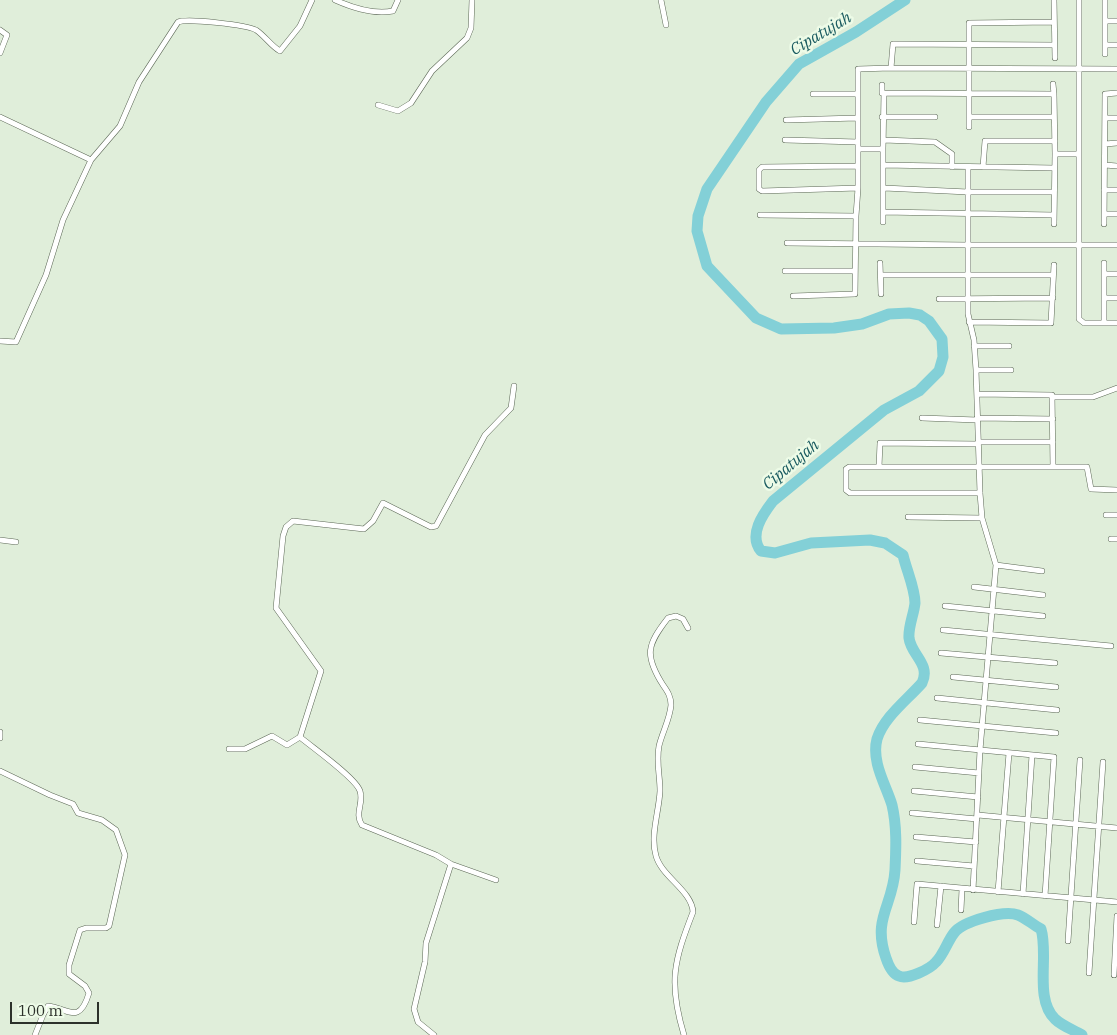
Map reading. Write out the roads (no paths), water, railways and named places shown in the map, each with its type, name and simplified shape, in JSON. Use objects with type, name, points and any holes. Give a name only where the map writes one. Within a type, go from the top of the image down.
[{"type":"street","points":[[0,341],[16,342],[46,275],[66,214],[91,160],[120,126],[139,82],[178,22],[191,21],[247,27],[265,37],[279,52],[300,26],[312,0]]},
{"type":"street","points":[[335,0],[368,11],[384,12],[393,11],[398,0]]},
{"type":"street","points":[[378,105],[398,111],[411,103],[432,71],[467,38],[471,28],[472,0]]},
{"type":"street","points":[[661,0],[666,25]]},
{"type":"street","points":[[1054,0],[1055,58]]},
{"type":"street","points":[[1079,0],[1079,320],[1081,323],[1117,323]]},
{"type":"street","points":[[1104,0],[1104,54]]},
{"type":"street","points":[[1105,21],[1117,21]]},
{"type":"street","points":[[968,127],[968,24],[970,22],[1054,22]]},
{"type":"street","points":[[0,30],[7,35],[0,53]]},
{"type":"street","points":[[891,68],[893,44],[968,46],[1054,45]]},
{"type":"street","points":[[1105,45],[1117,45]]},
{"type":"street","points":[[793,296],[854,295],[858,188],[857,118],[859,68],[1117,69]]},
{"type":"street","points":[[1053,84],[1055,140],[1054,224]]},
{"type":"street","points":[[882,85],[884,140],[883,222]]},
{"type":"street","points":[[1104,224],[1105,94],[1117,93]]},
{"type":"street","points":[[813,94],[858,94]]},
{"type":"street","points":[[882,94],[1054,94]]},
{"type":"street","points":[[0,117],[91,160]]},
{"type":"street","points":[[882,117],[935,117]]},
{"type":"street","points":[[968,117],[1054,117]]},
{"type":"street","points":[[786,120],[857,118]]},
{"type":"street","points":[[1105,118],[1117,118]]},
{"type":"street","points":[[785,140],[883,149]]},
{"type":"street","points":[[884,140],[936,142],[952,154],[952,167]]},
{"type":"street","points":[[983,167],[985,141],[1055,140]]},
{"type":"street","points":[[1105,144],[1117,143]]},
{"type":"street","points":[[1055,154],[1079,154]]},
{"type":"street","points":[[858,166],[762,167],[760,169],[759,189],[762,191],[858,188]]},
{"type":"street","points":[[883,166],[1054,168]]},
{"type":"street","points":[[1105,166],[1117,166]]},
{"type":"street","points":[[968,167],[967,299],[976,370],[980,493],[982,518],[996,565],[980,750],[973,890]]},
{"type":"street","points":[[884,188],[968,192],[1054,192]]},
{"type":"street","points":[[1104,190],[1117,190]]},
{"type":"street","points":[[883,212],[967,215],[1054,215]]},
{"type":"street","points":[[1104,214],[1117,214]]},
{"type":"street","points":[[760,215],[856,216]]},
{"type":"street","points":[[787,243],[1117,245]]},
{"type":"street","points":[[880,263],[881,294]]},
{"type":"street","points":[[1104,263],[1104,323]]},
{"type":"street","points":[[969,322],[1050,323],[1053,319],[1054,265]]},
{"type":"street","points":[[785,271],[856,271]]},
{"type":"street","points":[[881,275],[1054,274]]},
{"type":"street","points":[[1104,274],[1117,274]]},
{"type":"street","points":[[939,299],[1053,298]]},
{"type":"street","points":[[1104,298],[1117,298]]},
{"type":"street","points":[[974,346],[1009,346]]},
{"type":"street","points":[[976,370],[1011,370]]},
{"type":"street","points":[[229,748],[245,749],[272,736],[287,745],[300,737],[321,671],[276,608],[286,527],[293,522],[364,529],[374,521],[383,503],[431,527],[436,526],[485,435],[511,408],[514,386]]},
{"type":"street","points":[[977,394],[1051,394],[1053,397],[1094,396],[1117,388]]},
{"type":"street","points":[[1053,397],[1053,467]]},
{"type":"street","points":[[922,418],[1053,419]]},
{"type":"street","points":[[879,467],[880,443],[1053,442]]},
{"type":"street","points":[[980,493],[848,492],[848,468],[1088,468],[1091,489],[1117,490]]},
{"type":"street","points":[[1106,515],[1117,515]]},
{"type":"street","points":[[908,517],[982,518]]},
{"type":"street","points":[[0,540],[16,542]]},
{"type":"street","points":[[996,565],[1042,571]]},
{"type":"street","points":[[974,587],[1043,594]]},
{"type":"street","points":[[945,606],[1043,616]]},
{"type":"street","points":[[684,1035],[678,1016],[675,964],[693,912],[693,904],[675,885],[656,856],[655,831],[660,791],[657,760],[670,708],[670,697],[654,671],[649,658],[653,638],[668,618],[676,616],[683,619],[688,628]]},
{"type":"street","points":[[943,630],[1111,646]]},
{"type":"street","points":[[941,653],[1055,664]]},
{"type":"street","points":[[953,676],[1056,686]]},
{"type":"street","points":[[937,698],[1057,710]]},
{"type":"street","points":[[920,720],[1056,733]]},
{"type":"street","points":[[0,732],[0,738]]},
{"type":"street","points":[[300,737],[355,782],[361,793],[358,817],[362,825],[436,855],[451,864],[496,880]]},
{"type":"street","points":[[918,744],[1055,758],[1052,822],[1045,896]]},
{"type":"street","points":[[998,892],[1009,753]]},
{"type":"street","points":[[1023,894],[1032,755]]},
{"type":"street","points":[[1068,941],[1080,760]]},
{"type":"street","points":[[1089,973],[1103,762]]},
{"type":"street","points":[[915,767],[980,773]]},
{"type":"street","points":[[0,771],[50,796],[73,804],[82,816],[102,820],[109,824],[116,830],[125,856],[109,926],[106,928],[86,928],[80,930],[69,965],[69,974],[85,986],[89,993],[87,1000],[79,1010],[72,1013],[48,1006],[35,1035]]},
{"type":"street","points":[[914,791],[978,797]]},
{"type":"street","points":[[912,813],[1004,817],[1117,828]]},
{"type":"street","points":[[916,837],[976,842]]},
{"type":"street","points":[[917,861],[974,866]]},
{"type":"street","points":[[434,1035],[418,1022],[414,1009],[425,962],[424,949],[451,864]]},
{"type":"street","points":[[914,922],[917,884],[1117,902]]},
{"type":"street","points":[[937,925],[941,886]]},
{"type":"street","points":[[961,910],[962,888]]},
{"type":"street","points":[[1114,975],[1117,916]]},
{"type":"waterway","name":"Cipatujah","points":[[905,0],[856,32],[799,64],[766,102],[707,189],[698,216],[697,231],[707,266],[756,318],[781,329],[834,328],[862,324],[889,314],[909,313],[920,315],[929,321],[942,339],[943,357],[939,371],[919,391],[884,410],[773,501],[758,525],[756,532],[757,545],[761,551],[775,553],[811,543],[870,540],[885,543],[903,555],[915,597],[909,638],[924,670],[924,676],[922,683],[885,723],[877,739],[876,756],[892,805],[895,829],[896,846],[893,882],[884,912],[881,932],[882,944],[891,969],[894,973],[903,977],[919,973],[936,962],[954,933],[966,924],[994,915],[1018,915],[1041,929],[1044,951],[1043,989],[1049,1010],[1055,1019],[1082,1035]]}]
